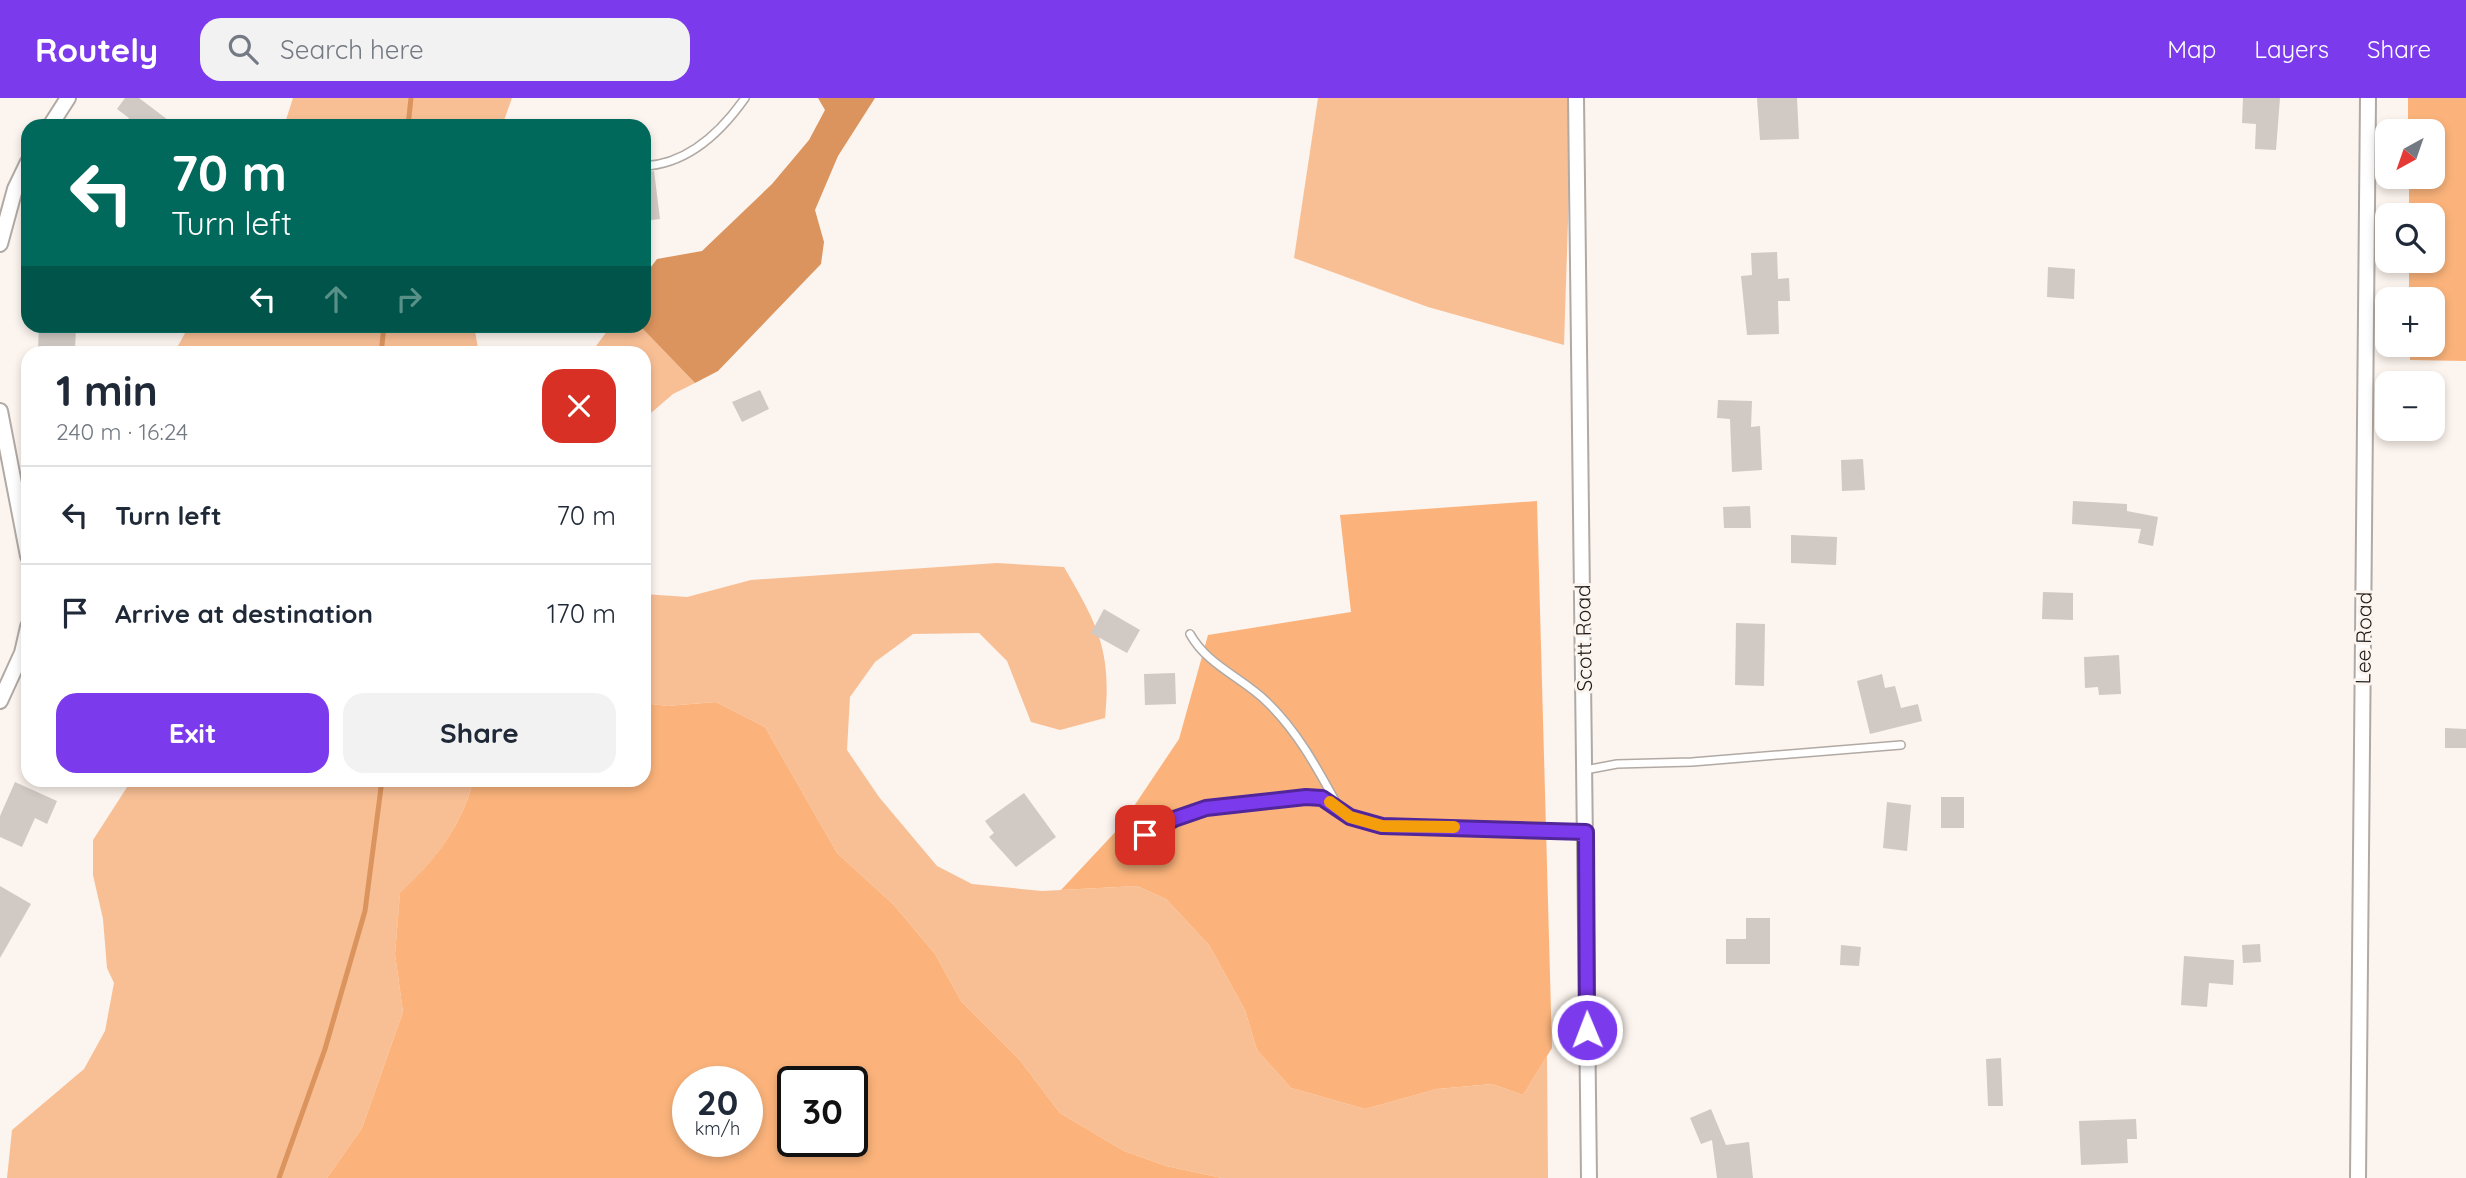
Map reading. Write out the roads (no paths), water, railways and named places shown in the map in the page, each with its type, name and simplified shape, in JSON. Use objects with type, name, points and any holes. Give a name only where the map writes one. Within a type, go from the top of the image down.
[{"type":"street","points":[[54,119],[68,98]]},
{"type":"street","name":"Scott Road","points":[[1576,98],[1589,1178]]},
{"type":"street","name":"Lee Road","points":[[2358,1178],[2368,98]]},
{"type":"street","points":[[0,244],[21,178]]},
{"type":"street","points":[[0,411],[21,520]]},
{"type":"street","points":[[0,701],[21,655]]},
{"type":"lane","points":[[651,165],[670,162],[690,152],[709,138],[745,98]]},
{"type":"lane","points":[[1190,634],[1198,649],[1264,699],[1288,723],[1307,750],[1339,807]]},
{"type":"lane","points":[[1585,770],[1617,764],[1692,762],[1901,745]]},
{"type":"lane","points":[[1145,835],[1174,819],[1206,808],[1306,797],[1322,798],[1350,817],[1382,826],[1586,832]]},
{"type":"waterway","points":[[409,119],[411,98]]},
{"type":"waterway","points":[[382,346],[383,333]]},
{"type":"waterway","points":[[279,1178],[325,1049],[365,911],[381,787]]}]
